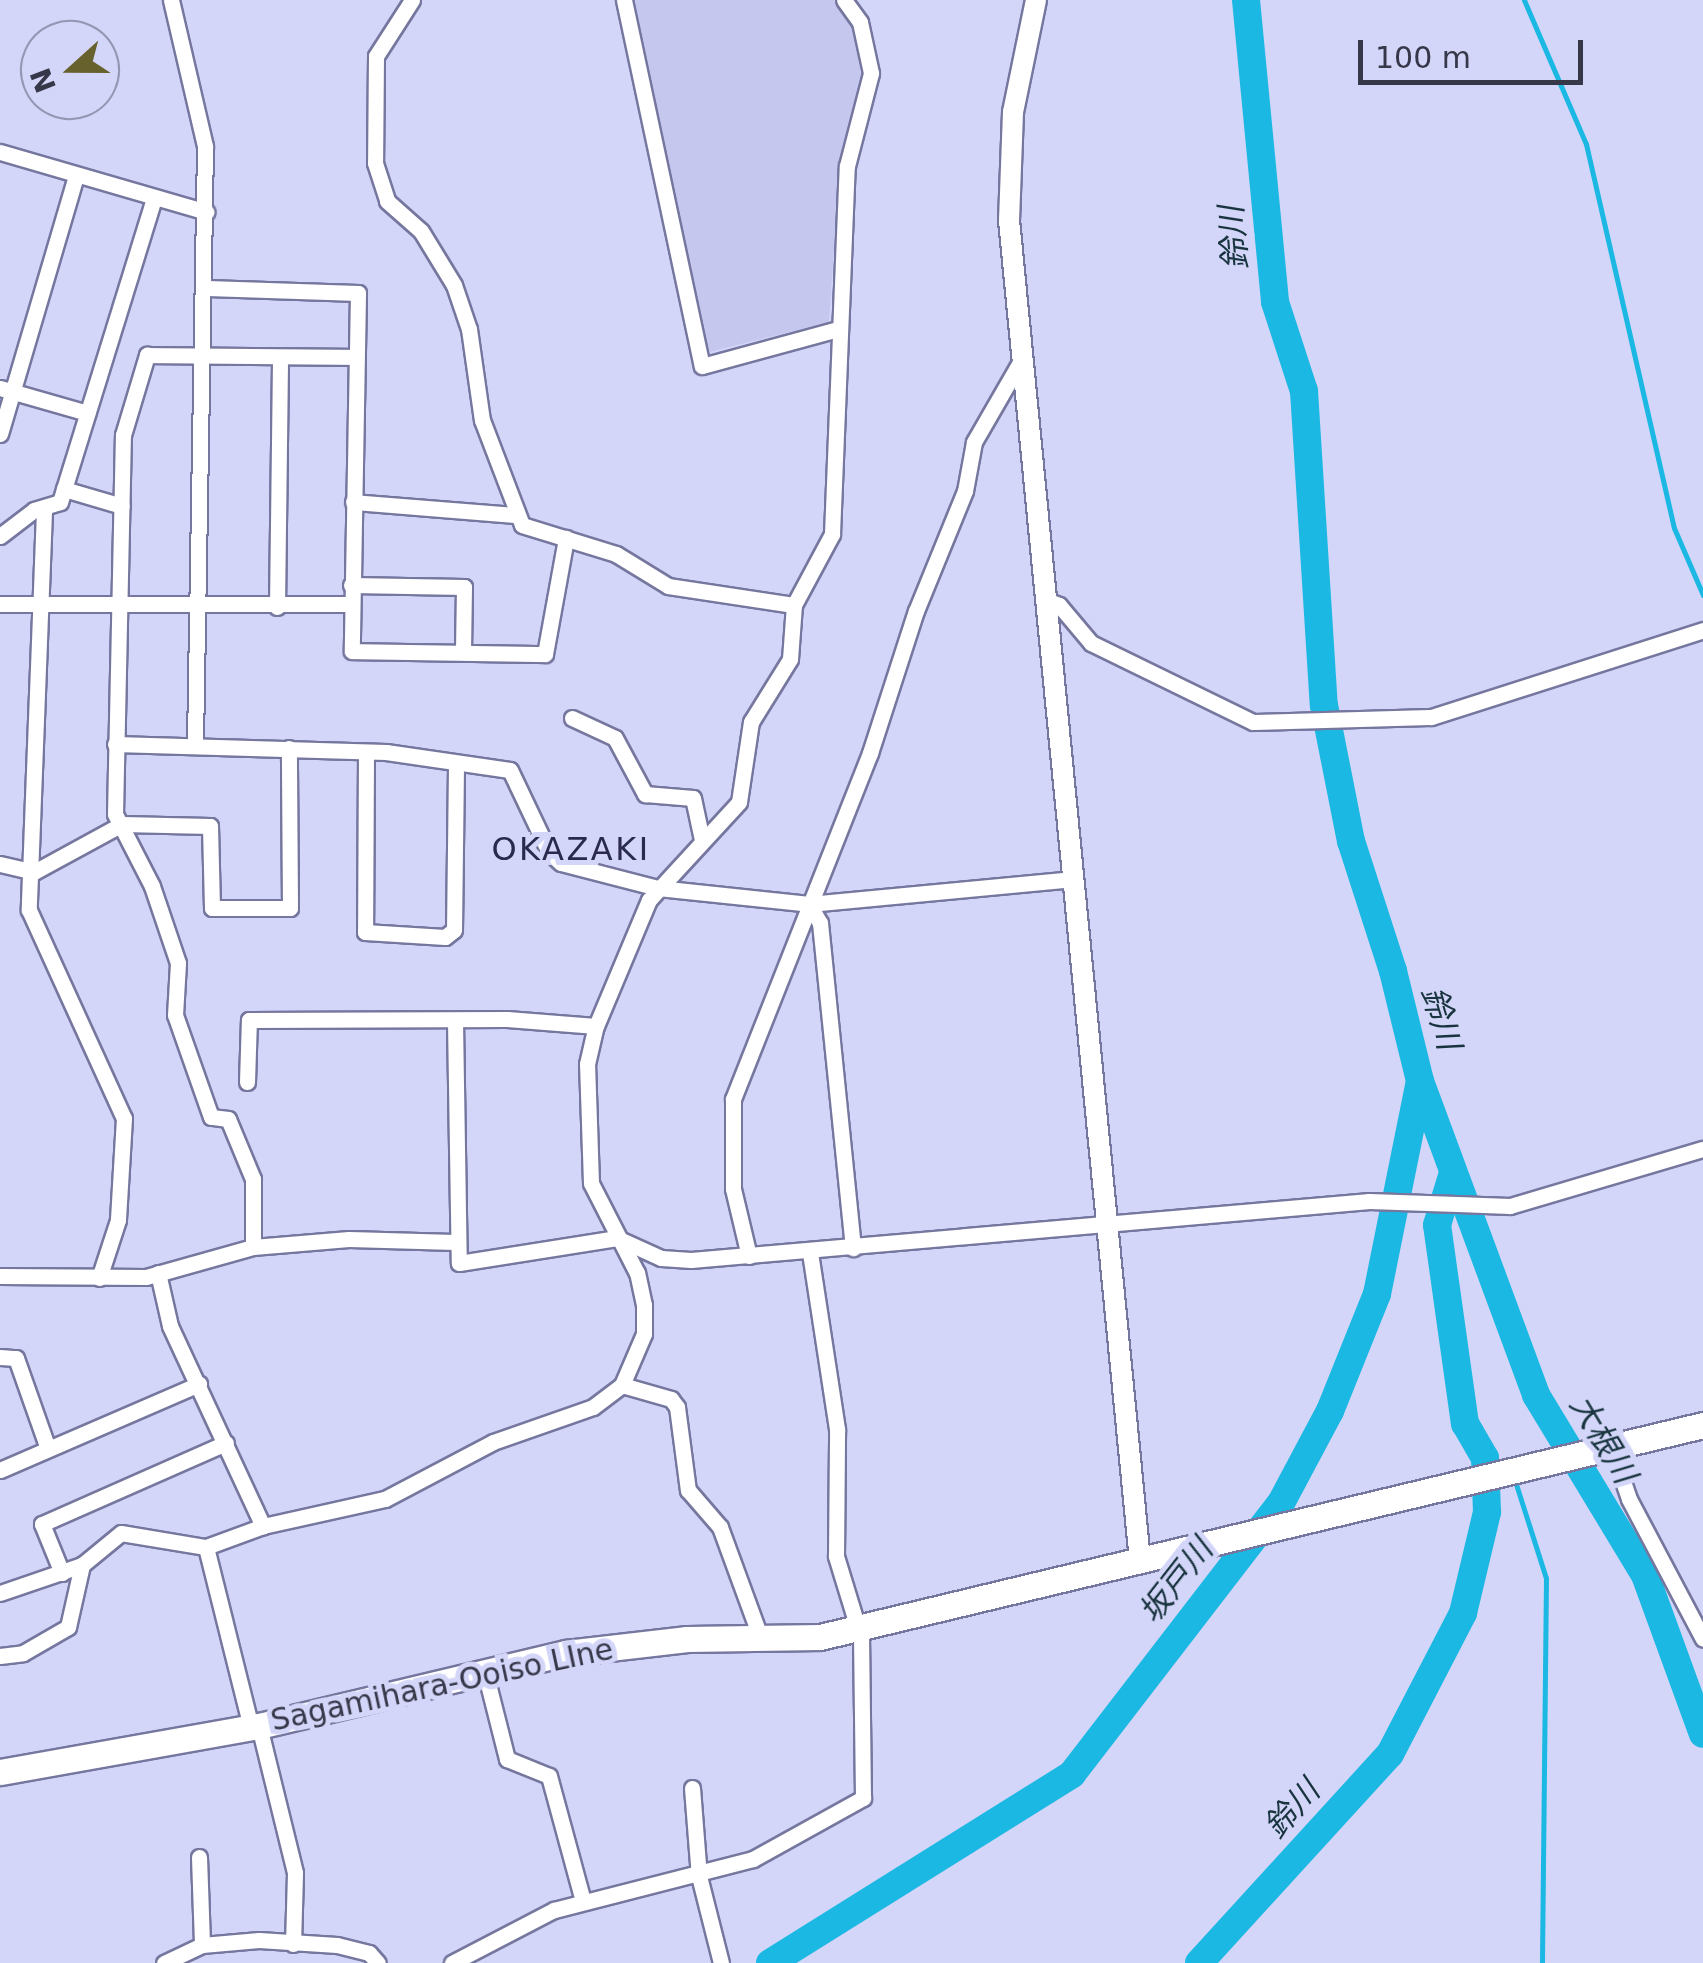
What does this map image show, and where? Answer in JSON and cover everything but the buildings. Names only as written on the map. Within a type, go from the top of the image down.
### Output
[{"type":"main road","name":"Sagamihara-Ooiso LIne","points":[[0,1772],[255,1727],[485,1672],[629,1644],[761,1639],[855,1630],[1703,1425]]},
{"type":"street","points":[[171,0],[198,96],[206,212],[195,745]]},
{"type":"street","points":[[412,0],[376,56],[375,162],[387,201],[421,231],[454,285],[469,329],[482,420],[516,514],[530,530],[616,554],[668,586],[794,604]]},
{"type":"street","points":[[624,0],[702,366],[838,329]]},
{"type":"street","points":[[0,1593],[82,1565],[121,1533],[206,1547],[262,1526],[386,1499],[493,1442],[593,1407],[622,1386],[644,1334],[644,1305],[637,1273],[591,1183],[585,1146],[596,1026],[658,888],[739,802],[751,722],[790,659],[794,604],[832,534],[847,166],[871,74],[864,33],[844,0]]},
{"type":"street","points":[[1036,0],[1008,165],[1022,360],[1140,1561]]},
{"type":"street","points":[[0,152],[206,212]]},
{"type":"street","points":[[0,434],[7,390],[76,176]]},
{"type":"street","points":[[0,536],[34,510],[44,511],[60,502],[154,198]]},
{"type":"street","points":[[207,288],[358,293],[352,651],[545,654],[566,538]]},
{"type":"street","points":[[253,1247],[253,1180],[228,1120],[211,1117],[175,1014],[178,963],[115,814],[123,435],[147,355],[356,357]]},
{"type":"street","points":[[278,607],[280,358]]},
{"type":"street","points":[[749,1256],[731,1175],[733,1099],[965,492],[974,442],[1022,360]]},
{"type":"street","points":[[7,390],[87,413]]},
{"type":"street","points":[[64,488],[122,506]]},
{"type":"street","points":[[354,502],[516,514]]},
{"type":"street","points":[[44,511],[34,872],[29,910],[124,1118],[118,1220],[99,1278]]},
{"type":"street","points":[[352,585],[464,587],[463,652]]},
{"type":"street","points":[[1046,600],[1059,605],[1091,643],[1224,712],[1253,722],[1431,717],[1703,630]]},
{"type":"street","points":[[0,604],[278,607],[351,604]]},
{"type":"street","points":[[572,718],[615,738],[644,794],[694,798],[702,840]]},
{"type":"street","points":[[115,744],[289,748],[510,770],[549,852],[561,863],[658,888],[809,904],[1074,879]]},
{"type":"street","points":[[0,864],[34,872],[122,824],[210,826],[212,908],[290,908],[289,748]]},
{"type":"street","points":[[366,755],[365,932],[445,937],[454,930],[456,764]]},
{"type":"street","points":[[809,904],[820,923],[853,1248]]},
{"type":"street","points":[[247,1082],[249,1020],[596,1026]]},
{"type":"street","points":[[455,1021],[460,1156],[455,1242],[459,1263],[617,1238],[660,1258],[749,1256],[1364,1202],[1510,1206],[1703,1150]]},
{"type":"street","points":[[0,1276],[99,1278],[158,1273],[253,1247],[348,1239],[455,1242]]},
{"type":"street","points":[[452,1963],[583,1901],[699,1876],[753,1859],[864,1798],[861,1638],[855,1630],[836,1556],[837,1429],[810,1252]]},
{"type":"street","points":[[158,1273],[170,1326],[262,1526]]},
{"type":"street","points":[[0,1357],[16,1358],[48,1448]]},
{"type":"street","points":[[0,1470],[199,1384]]},
{"type":"street","points":[[622,1386],[672,1399],[677,1407],[688,1490],[720,1526],[761,1639]]},
{"type":"street","points":[[62,1573],[42,1524],[226,1443]]},
{"type":"street","points":[[1609,1450],[1629,1499],[1703,1639]]},
{"type":"street","points":[[206,1547],[294,1873],[294,1944]]},
{"type":"street","points":[[0,1656],[23,1653],[68,1627],[82,1565]]},
{"type":"street","points":[[485,1672],[506,1759],[549,1776],[583,1901]]},
{"type":"street","points":[[692,1788],[699,1876],[721,1963]]},
{"type":"street","points":[[199,1856],[202,1945]]},
{"type":"street","points":[[164,1963],[202,1945],[258,1940],[337,1945],[378,1963]]},
{"type":"shaded area","points":[[627,0],[836,0],[855,25],[861,76],[840,160],[829,322],[709,352]]},
{"type":"waterway","name":"鈴川","points":[[1246,0],[1275,302],[1304,391],[1324,705],[1351,841],[1393,971],[1420,1081],[1536,1395],[1645,1575],[1703,1734]]},
{"type":"waterway","points":[[1524,0],[1586,144],[1674,528],[1703,595]]},
{"type":"waterway","name":"坂戸川","points":[[770,1963],[1072,1774],[1281,1503],[1330,1411],[1377,1294],[1420,1081]]},
{"type":"waterway","name":"鈴川","points":[[1199,1963],[1390,1754],[1463,1613],[1487,1512],[1485,1458],[1465,1424],[1437,1225],[1452,1176]]},
{"type":"waterway","points":[[1485,1458],[1505,1463]]},
{"type":"waterway","points":[[1515,1481],[1546,1578],[1542,1963]]},
{"type":"district","name":"OKAZAKI","points":[[571,849]]},
{"type":"water label","name":"大根川","points":[[1603,1439]]}]
